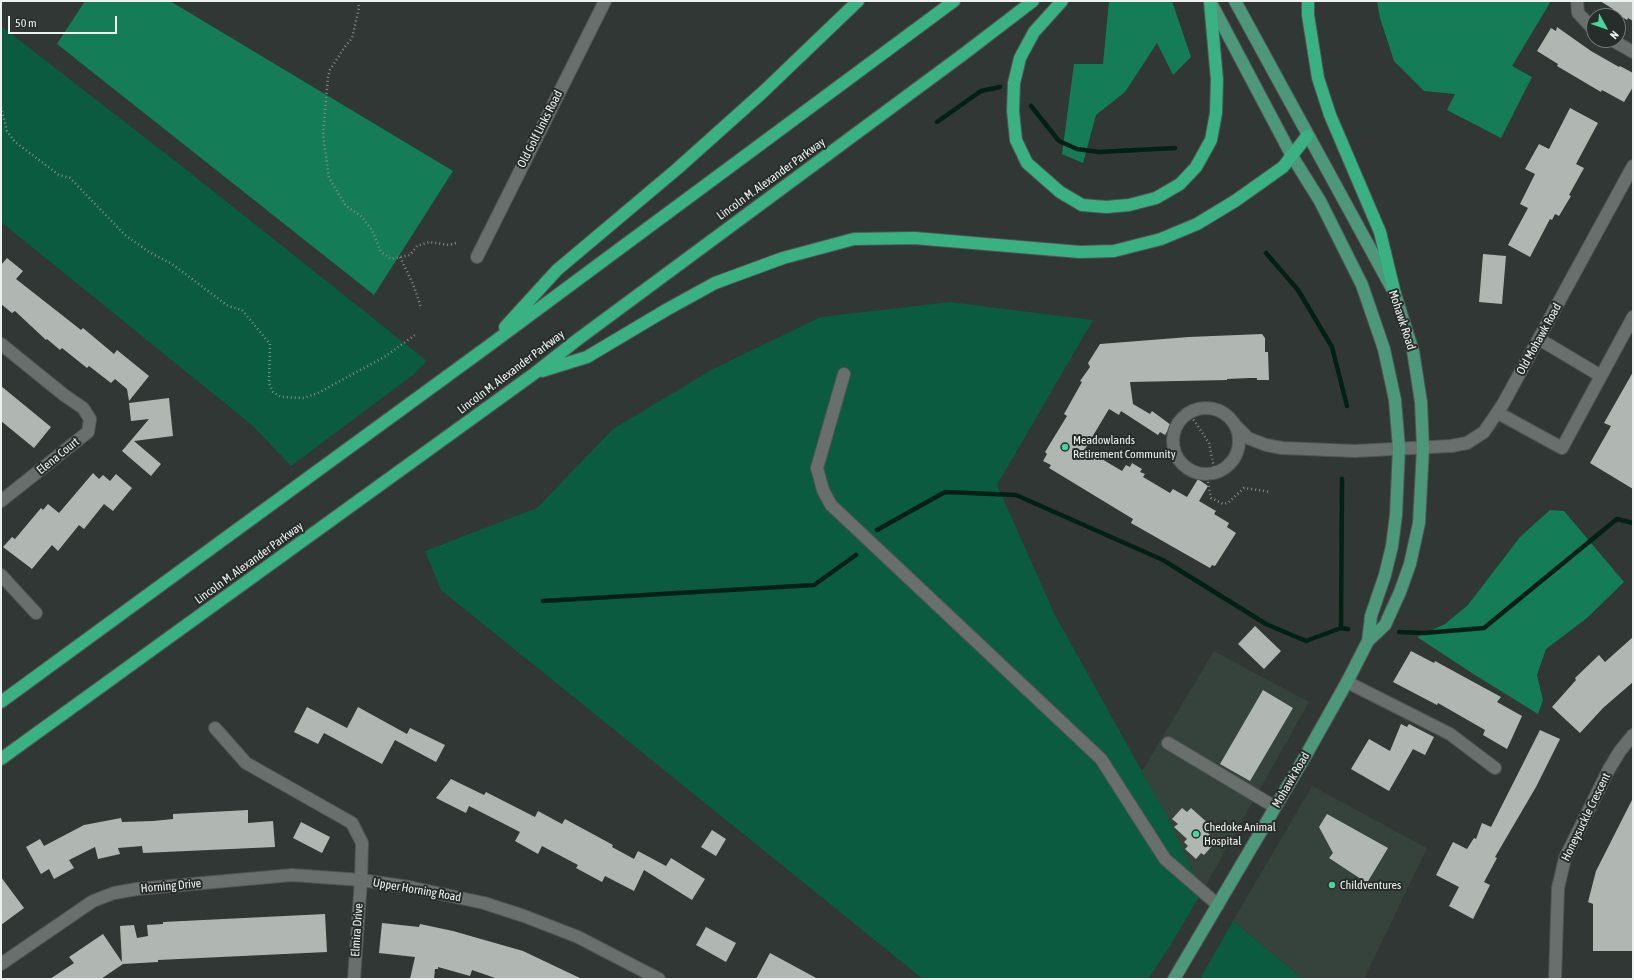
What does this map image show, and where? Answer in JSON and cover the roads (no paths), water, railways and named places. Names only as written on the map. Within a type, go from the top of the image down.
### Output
[{"type":"highway","points":[[488,347],[557,270],[689,159],[763,92],[858,1]]},
{"type":"highway","points":[[1,702],[488,347],[954,1]]},
{"type":"highway","name":"Lincoln M. Alexander Parkway","points":[[1,759],[535,373],[577,340],[1033,1]]},
{"type":"highway","points":[[1062,1],[1034,32],[1020,58],[1014,83],[1013,111],[1016,140],[1027,163],[1060,192],[1082,206],[1106,207],[1129,205],[1156,198],[1180,184],[1196,167],[1211,140],[1216,112],[1217,80],[1210,1]]},
{"type":"highway","points":[[1308,1],[1308,15],[1318,78],[1330,115],[1380,232],[1395,294]]},
{"type":"highway","points":[[535,373],[587,357],[715,283],[783,258],[854,239],[914,238],[1080,252],[1114,251],[1161,239],[1197,224],[1235,201],[1282,168],[1307,136]]},
{"type":"main road","name":"Mohawk Road","points":[[1210,1],[1292,156],[1320,201],[1362,285],[1384,350],[1394,400],[1399,448],[1396,515],[1392,546],[1385,575],[1371,616],[1368,641]]},
{"type":"main road","name":"Mohawk Road","points":[[1174,979],[1347,682],[1368,641],[1385,625],[1410,564],[1419,523],[1423,448],[1421,402],[1413,351],[1395,294],[1356,219],[1307,136],[1235,1]]},
{"type":"street","name":"Old Golf Links Road","points":[[477,257],[605,1]]},
{"type":"street","points":[[1577,1],[1578,13],[1586,22]]},
{"type":"street","name":"Old Mohawk Road","points":[[1266,445],[1282,448],[1355,451],[1423,448],[1467,443],[1484,432],[1498,413],[1633,166]]},
{"type":"street","points":[[1498,413],[1562,448],[1633,317]]},
{"type":"street","points":[[1539,339],[1601,376]]},
{"type":"street","name":"Elena Court","points":[[1,344],[64,395],[83,408],[90,419],[88,432],[1,501]]},
{"type":"street","points":[[844,374],[817,468],[822,490],[831,505],[1101,759],[1165,859],[1218,905]]},
{"type":"street","points":[[1206,408],[1219,410],[1229,416],[1236,426],[1248,438],[1266,445],[1247,450],[1223,471],[1212,478],[1189,471],[1180,463],[1174,453],[1172,441],[1176,425],[1188,413],[1206,408]]},
{"type":"street","points":[[1234,460],[1239,443],[1236,426]]},
{"type":"street","points":[[1,575],[36,613]]},
{"type":"street","points":[[1347,682],[1450,734],[1495,768]]},
{"type":"street","name":"Upper Horning Road","points":[[216,728],[246,764],[352,823],[362,843],[361,880],[439,892],[510,911],[578,937],[659,979]]},
{"type":"street","name":"Honeysuckle Crescent","points":[[1555,979],[1558,888],[1565,858],[1609,769],[1620,751],[1633,735]]},
{"type":"street","points":[[1168,743],[1275,807]]},
{"type":"street","name":"Horning Drive","points":[[1,964],[93,901],[114,893],[137,889],[292,875],[361,880]]},
{"type":"street","name":"Elmira Drive","points":[[354,979],[361,880]]},
{"type":"waterway","points":[[937,122],[981,91],[1000,87]]},
{"type":"waterway","points":[[1031,106],[1059,141],[1077,149],[1099,152],[1175,148]]},
{"type":"waterway","points":[[1266,253],[1298,290],[1332,347],[1347,406]]},
{"type":"waterway","points":[[1341,628],[1342,479]]},
{"type":"waterway","points":[[877,530],[945,492],[1016,495],[1163,560],[1266,624],[1306,641],[1341,628],[1348,629]]},
{"type":"waterway","points":[[1399,632],[1424,633],[1484,628],[1617,519],[1633,523]]},
{"type":"waterway","points":[[543,601],[814,585],[856,555]]},
{"type":"place","name":"Meadowlands Retirement Community","points":[[1065,447]]},
{"type":"place","name":"Chedoke Animal Hospital","points":[[1196,834]]},
{"type":"place","name":"Childventures","points":[[1332,885]]}]
